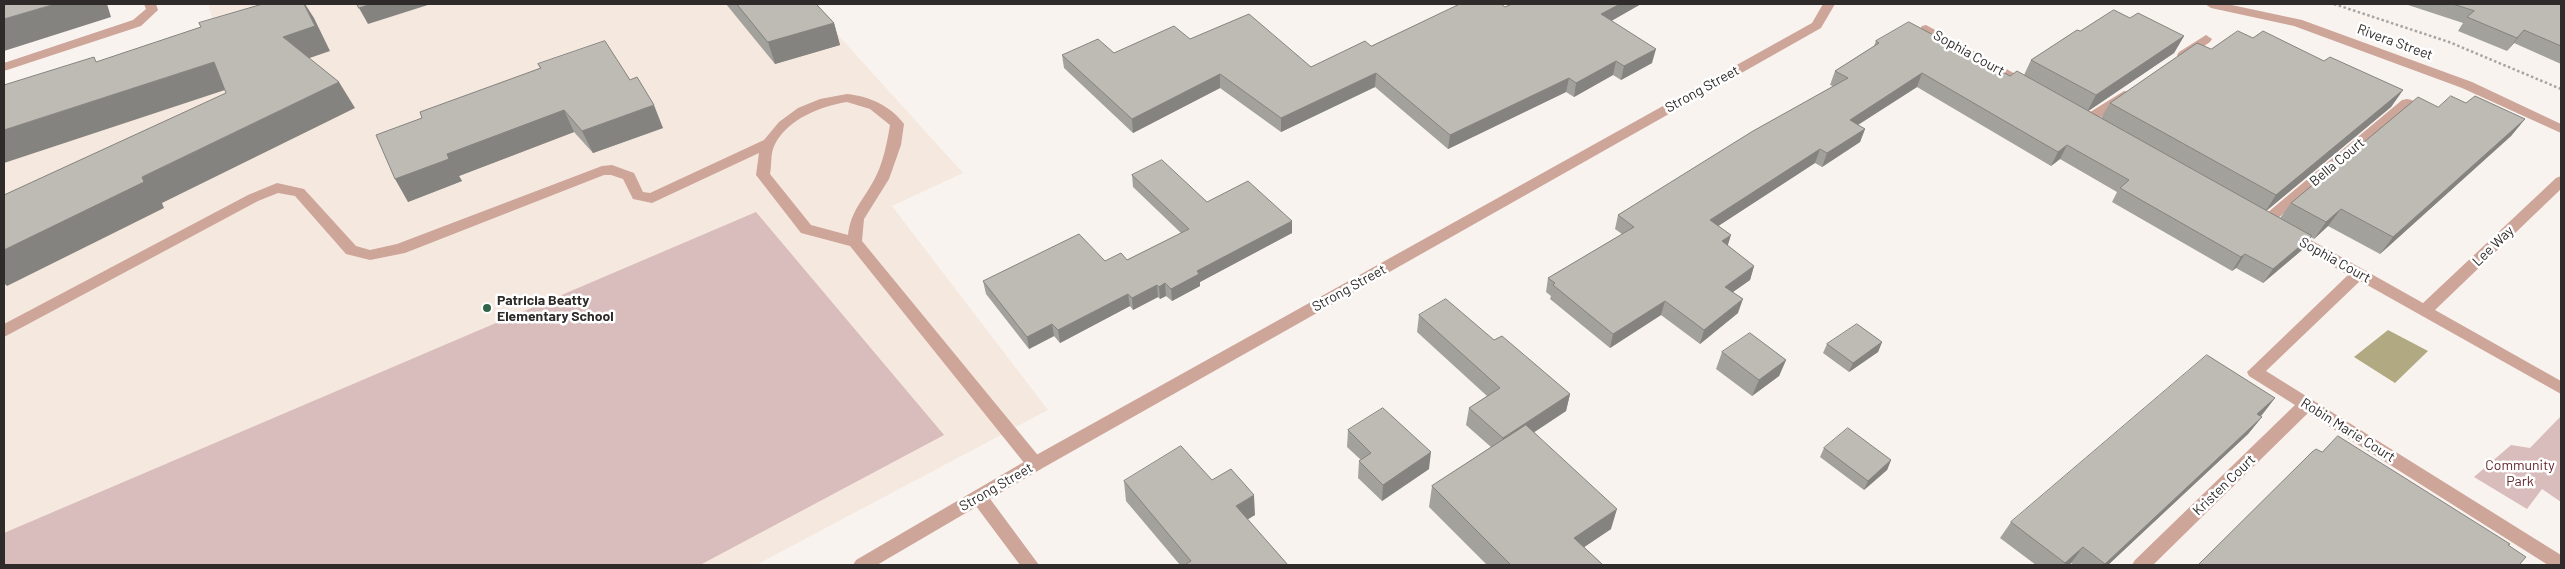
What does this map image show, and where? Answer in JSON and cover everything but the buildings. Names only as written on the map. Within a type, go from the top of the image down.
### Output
[{"type":"street","points":[[4,67],[137,23],[152,10],[150,4]]},
{"type":"street","name":"Strong Street","points":[[862,565],[1035,464],[1817,24],[1829,4]]},
{"type":"street","name":"Rivera Street","points":[[2211,4],[2298,22],[2467,85],[2561,129]]},
{"type":"street","name":"Sophia Court","points":[[1926,29],[2036,91]]},
{"type":"street","points":[[2174,61],[2206,39]]},
{"type":"street","points":[[2104,130],[2083,118],[2135,88]]},
{"type":"street","points":[[4,331],[253,198],[277,188],[298,192],[351,250],[370,255],[400,249],[602,171],[612,170],[629,176],[638,196],[652,198],[768,143],[784,123],[814,106],[848,98],[873,105],[889,115],[897,124],[894,145],[882,179],[857,219],[855,242]]},
{"type":"street","name":"Bella Court","points":[[2262,219],[2407,103]]},
{"type":"street","points":[[768,143],[763,175],[806,229],[855,242],[1035,464]]},
{"type":"street","name":"Lee Way","points":[[2425,311],[2561,181]]},
{"type":"street","name":"Sophia Court","points":[[2262,219],[2561,388]]},
{"type":"street","name":"Robin Marie Court","points":[[2359,273],[2255,372],[2557,563]]},
{"type":"street","name":"Kristen Court","points":[[2141,565],[2307,404]]},
{"type":"street","points":[[979,497],[1030,565]]},
{"type":"path","points":[[2334,4],[2379,16],[2517,69],[2561,89]]},
{"type":"shaded area","name":"Patricia Beatty Elementary School","points":[[208,4],[810,4],[963,173],[892,206],[1048,410],[756,565],[4,565],[4,98],[216,31]]},
{"type":"shaded area","points":[[2388,330],[2428,351],[2395,383],[2354,357]]},
{"type":"green space","points":[[756,212],[944,435],[700,565],[4,565],[4,533]]},
{"type":"green space","name":"Community Park","points":[[2561,416],[2561,502],[2542,489],[2527,509],[2474,477],[2511,445],[2530,448]]},
{"type":"place","name":"Patricia Beatty Elementary School","points":[[487,308]]}]
